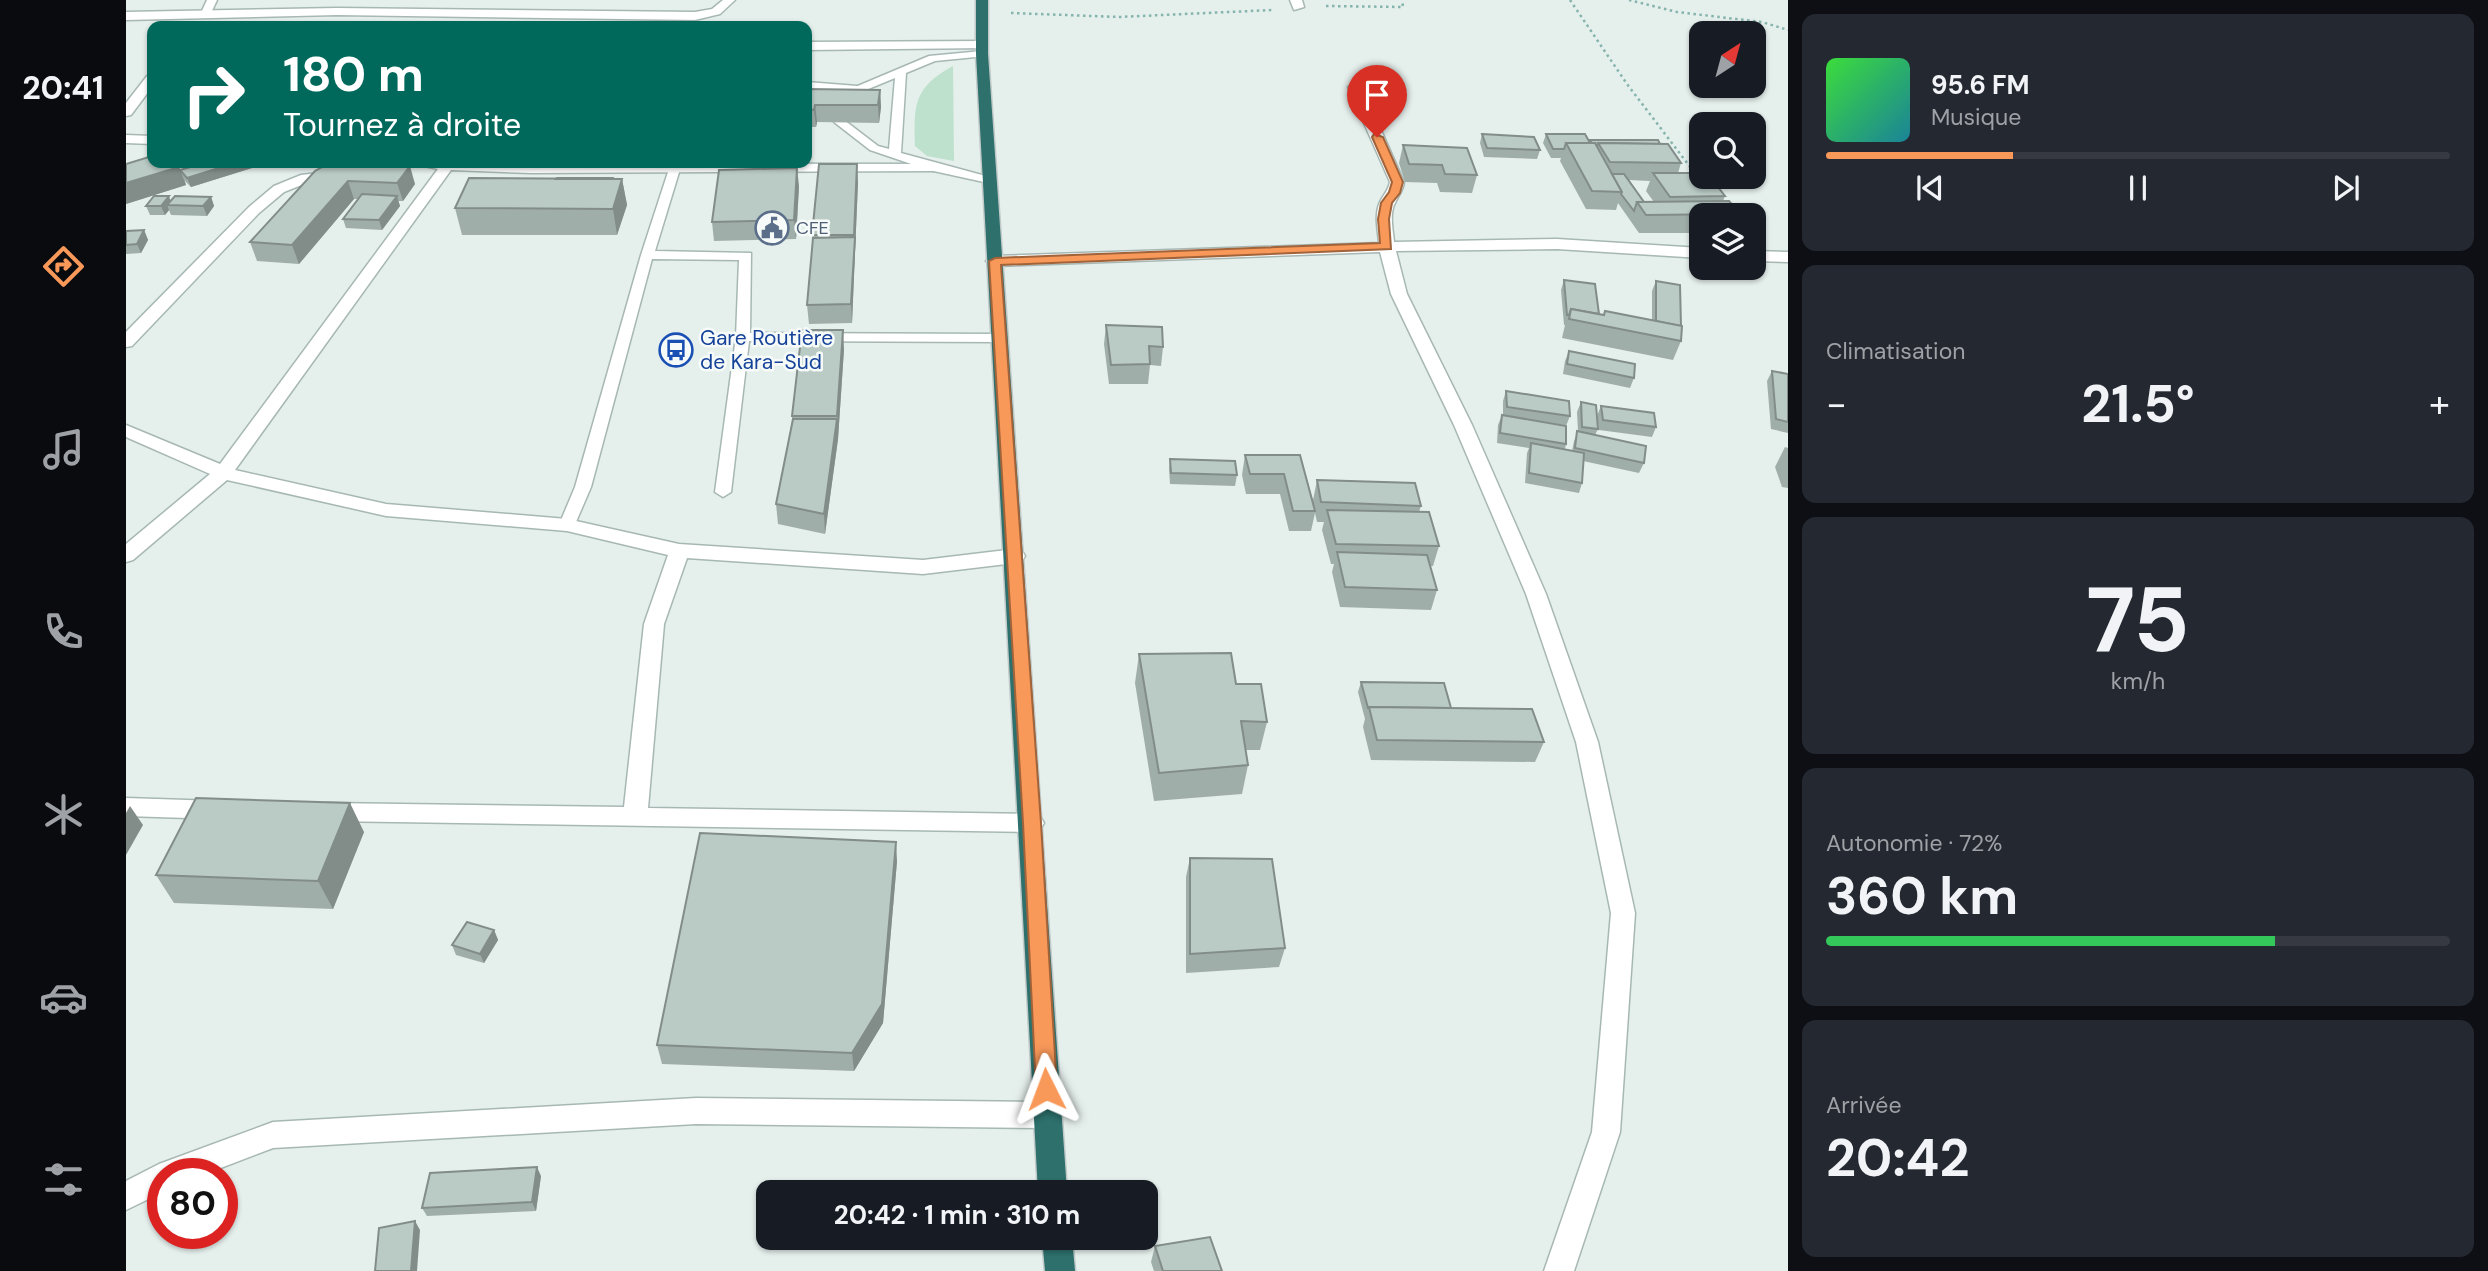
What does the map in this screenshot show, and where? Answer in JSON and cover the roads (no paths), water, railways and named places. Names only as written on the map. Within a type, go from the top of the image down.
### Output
[{"type":"highway","points":[[982,6],[989,181],[1053,1180]]},
{"type":"highway","points":[[1058,1250],[1060,1271]]},
{"type":"street","points":[[126,16],[205,13],[499,12],[709,21],[729,0]]},
{"type":"street","points":[[199,21],[205,13]]},
{"type":"street","points":[[812,46],[982,50]]},
{"type":"street","points":[[126,112],[147,85]]},
{"type":"street","points":[[812,86],[857,90]]},
{"type":"street","points":[[1355,87],[1397,182],[1395,193],[1387,203],[1384,219],[1387,247],[1399,294],[1463,425],[1536,594],[1587,741],[1623,913],[1606,1132],[1559,1271]]},
{"type":"street","points":[[126,139],[147,139]]},
{"type":"street","points":[[812,168],[933,167]]},
{"type":"street","points":[[413,177],[438,169],[470,168]]},
{"type":"street","points":[[627,168],[804,168]]},
{"type":"street","points":[[126,555],[223,473],[438,169]]},
{"type":"street","points":[[126,342],[254,210],[279,189],[306,178],[350,175]]},
{"type":"street","points":[[995,261],[1387,247],[1557,244],[1689,252]]},
{"type":"street","points":[[1766,256],[1788,257]]},
{"type":"street","points":[[126,430],[223,473],[386,510],[567,525],[679,551],[923,567],[1015,556]]},
{"type":"street","points":[[635,817],[654,624],[679,551]]},
{"type":"street","points":[[126,807],[236,810]]},
{"type":"street","points":[[305,811],[1032,823]]},
{"type":"street","points":[[212,1158],[274,1135],[696,1111],[1048,1115]]},
{"type":"street","points":[[126,1196],[147,1185]]},
{"type":"lane","points":[[205,13],[212,0]]},
{"type":"lane","points":[[837,107],[857,90],[940,55],[982,50]]},
{"type":"lane","points":[[895,153],[901,71]]},
{"type":"lane","points":[[840,122],[874,148],[989,181]]},
{"type":"lane","points":[[567,525],[583,487],[647,254],[674,169]]},
{"type":"lane","points":[[647,254],[746,256],[743,337],[723,492]]},
{"type":"lane","points":[[743,337],[1000,338]]},
{"type":"place","name":"CFE","points":[[772,228]]},
{"type":"place","name":"Gare Routière de Kara-Sud","points":[[676,350]]}]
